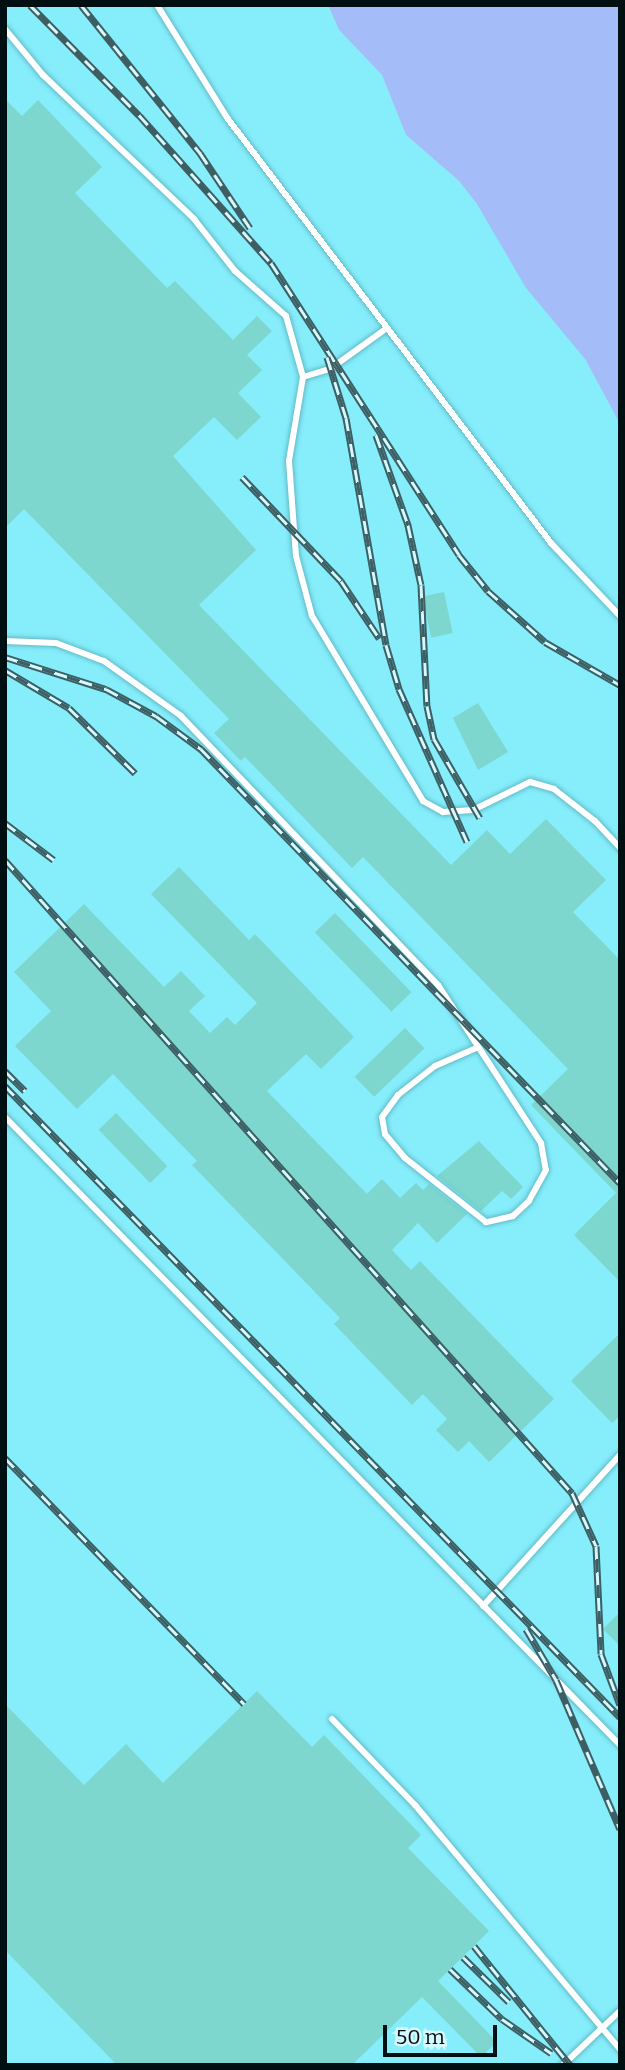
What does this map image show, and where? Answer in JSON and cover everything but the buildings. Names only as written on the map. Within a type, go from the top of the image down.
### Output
[{"type":"lane","points":[[158,5],[228,119],[551,543],[620,617]]},
{"type":"lane","points":[[5,29],[43,75],[194,219],[235,271],[286,316],[303,377],[289,461],[296,556],[312,616],[423,801],[443,812],[473,810],[530,782],[554,789],[595,821],[620,848]]},
{"type":"lane","points":[[303,377],[330,369],[387,328]]},
{"type":"lane","points":[[5,641],[56,643],[104,662],[181,716],[438,985],[462,1016],[476,1048],[541,1143],[546,1170],[529,1201],[513,1216],[486,1222],[405,1158],[385,1134],[382,1117],[398,1095],[435,1066],[476,1048]]},
{"type":"lane","points":[[5,1117],[620,1745]]},
{"type":"lane","points":[[483,1606],[620,1455]]},
{"type":"lane","points":[[332,1719],[415,1805],[620,2049]]},
{"type":"lane","points":[[563,2065],[620,2011]]},
{"type":"shaded area","points":[[5,5],[328,5],[339,30],[382,75],[406,135],[459,181],[477,204],[585,359],[620,424],[620,2065],[5,2065]]},
{"type":"shaded area","points":[[328,5],[620,5],[620,424],[585,359],[526,288],[477,204],[459,181],[406,135],[382,75],[339,30]]},
{"type":"railway","points":[[30,5],[139,115],[271,263],[459,555],[488,591],[545,642],[620,685]]},
{"type":"railway","points":[[81,5],[200,153],[250,228]]},
{"type":"railway","points":[[327,357],[346,418],[386,645],[399,689],[467,842]]},
{"type":"railway","points":[[376,435],[408,525],[421,585],[427,706],[434,739],[480,818]]},
{"type":"railway","points":[[242,477],[341,581],[379,638]]},
{"type":"railway","points":[[5,657],[106,689],[156,716],[201,749],[620,1183]]},
{"type":"railway","points":[[5,670],[69,708],[135,773]]},
{"type":"railway","points":[[5,823],[54,860]]},
{"type":"railway","points":[[5,860],[572,1493],[596,1546],[601,1654],[620,1705]]},
{"type":"railway","points":[[5,1071],[25,1091]]},
{"type":"railway","points":[[5,1086],[620,1717]]},
{"type":"railway","points":[[5,1458],[244,1704]]},
{"type":"railway","points":[[526,1629],[556,1680],[620,1829]]},
{"type":"railway","points":[[474,1946],[570,2065]]},
{"type":"railway","points":[[463,1957],[509,2002]]},
{"type":"railway","points":[[450,1969],[502,2019],[551,2053]]}]
